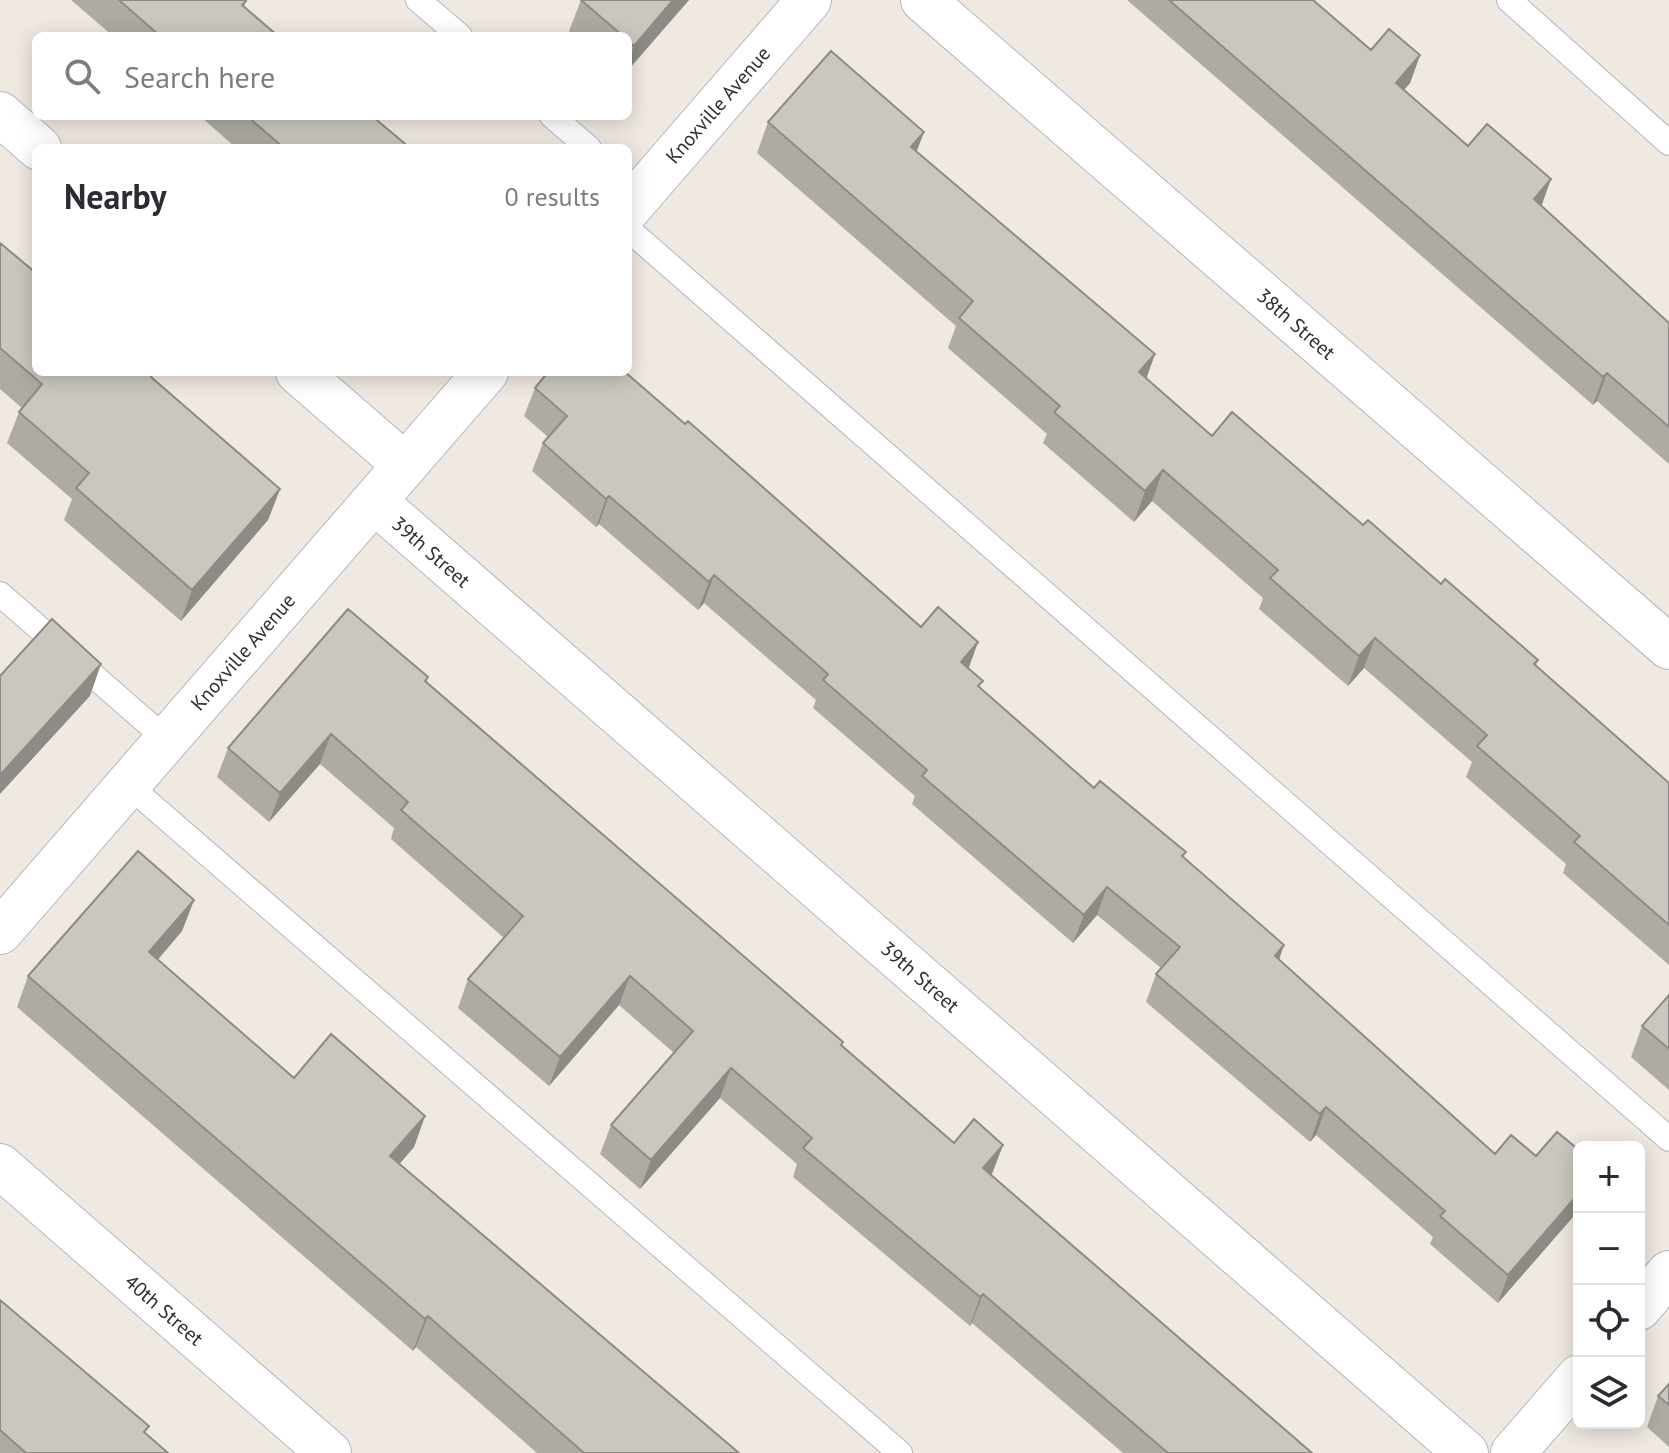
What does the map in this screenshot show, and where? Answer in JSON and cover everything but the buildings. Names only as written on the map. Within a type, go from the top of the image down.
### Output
[{"type":"street","name":"Knoxville Avenue","points":[[632,202],[809,0]]},
{"type":"street","name":"38th Street","points":[[923,0],[1669,647]]},
{"type":"street","points":[[0,114],[34,144]]},
{"type":"street","points":[[303,376],[405,465]]},
{"type":"street","name":"Knoxville Avenue","points":[[0,932],[483,376]]},
{"type":"street","name":"39th Street","points":[[374,501],[1466,1453]]},
{"type":"street","name":"40th Street","points":[[0,1166],[329,1453]]},
{"type":"street","points":[[1645,1301],[1669,1273]]},
{"type":"street","points":[[1513,1453],[1573,1384]]},
{"type":"lane","points":[[418,0],[455,32]]},
{"type":"lane","points":[[1509,0],[1669,143]]},
{"type":"lane","points":[[557,120],[584,144]]},
{"type":"lane","points":[[632,204],[1669,1139]]},
{"type":"lane","points":[[0,594],[167,740]]},
{"type":"lane","points":[[128,785],[900,1453]]}]
